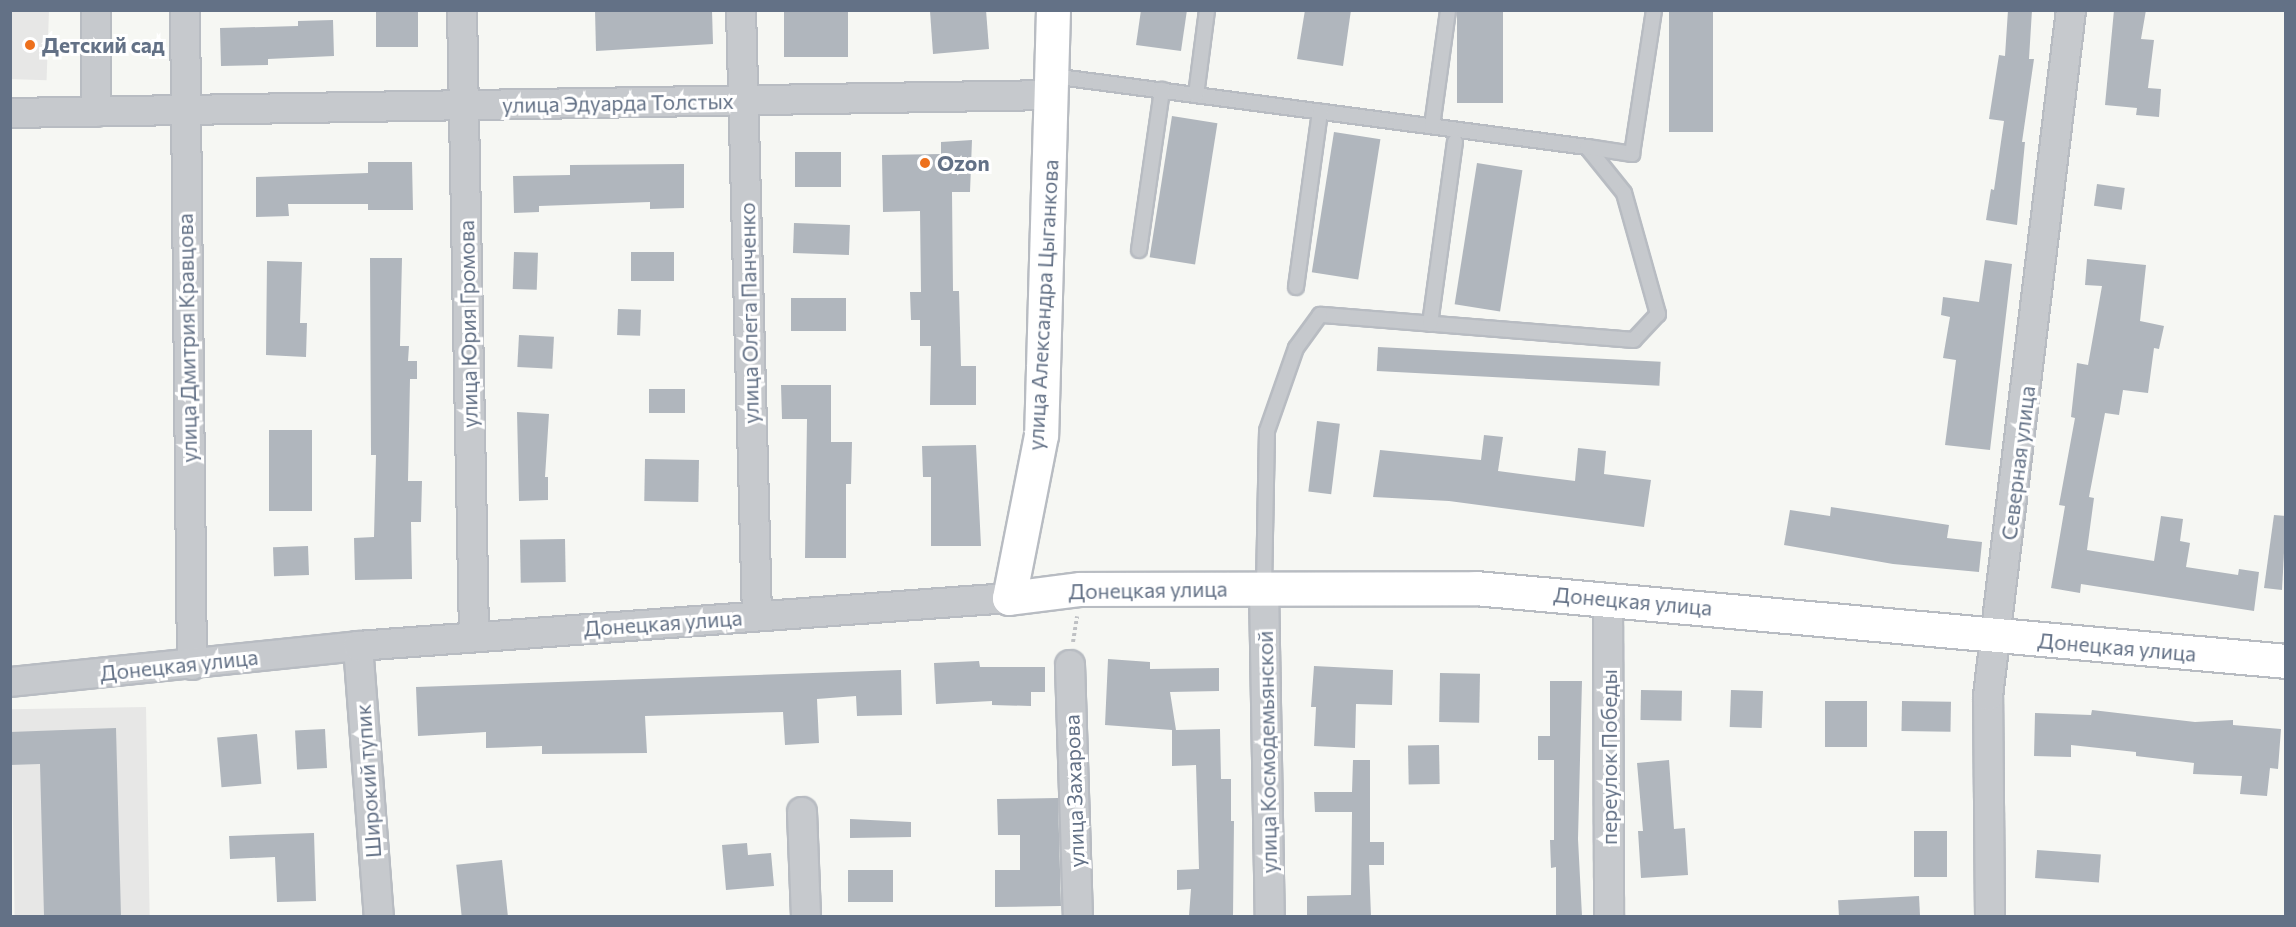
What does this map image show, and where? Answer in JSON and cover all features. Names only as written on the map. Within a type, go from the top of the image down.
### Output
[{"type":"street","points":[[96,10],[96,111]]},
{"type":"street","name":"улица Дмитрия Кравцова","points":[[185,10],[184,110],[192,665]]},
{"type":"street","name":"улица Юрия Громова","points":[[462,10],[474,637]]},
{"type":"street","name":"улица Олега Панченко","points":[[741,10],[757,615]]},
{"type":"street","name":"улица Александра Цыганкова","points":[[1009,598],[1041,435],[1053,10]]},
{"type":"street","name":"Северная улица","points":[[1990,916],[1988,696],[1998,638],[2071,10]]},
{"type":"street","name":"улица Эдуарда Толстых","points":[[10,113],[744,100],[1052,85]]},
{"type":"street","name":"улица Космодемьянской","points":[[1264,588],[1270,916]]},
{"type":"street","name":"Донецкая улица","points":[[10,682],[192,665],[358,646],[1009,598],[1080,589],[1475,588],[1608,598],[1998,638],[2286,661]]},
{"type":"street","name":"переулок Победы","points":[[1608,598],[1609,916]]},
{"type":"street","name":"Широкий тупик","points":[[358,646],[379,916]]},
{"type":"street","name":"улица Захарова","points":[[1070,665],[1078,916]]},
{"type":"street","points":[[802,812],[806,916]]},
{"type":"lane","points":[[1196,95],[1207,10]]},
{"type":"lane","points":[[1432,126],[1448,10]]},
{"type":"lane","points":[[1052,85],[1162,90],[1632,154],[1654,10]]},
{"type":"lane","points":[[1139,250],[1162,90]]},
{"type":"lane","points":[[1296,287],[1320,112]]},
{"type":"lane","points":[[1430,324],[1455,142]]},
{"type":"lane","points":[[1264,588],[1267,430],[1296,348],[1320,315],[1634,340],[1658,314],[1624,193],[1587,147]]},
{"type":"path","points":[[1070,665],[1080,589]]},
{"type":"shaded area","name":"Детский сад","points":[[11,10],[49,11],[47,80],[10,79]]},
{"type":"shaded area","points":[[146,707],[150,916],[15,916],[11,709]]},
{"type":"building","points":[[376,10],[418,10],[418,47],[376,47]]},
{"type":"building","points":[[595,10],[712,10],[713,44],[596,51]]},
{"type":"building","points":[[784,10],[848,10],[848,57],[784,57]]},
{"type":"building","points":[[986,10],[989,49],[933,54],[930,11]]},
{"type":"building","points":[[1141,10],[1187,10],[1181,51],[1136,45]]},
{"type":"building","points":[[1305,10],[1351,10],[1343,66],[1297,59]]},
{"type":"building","points":[[1457,10],[1503,10],[1503,103],[1457,103]]},
{"type":"building","points":[[1669,10],[1713,10],[1713,132],[1669,132]]},
{"type":"building","points":[[2008,10],[2032,10],[2029,59],[2034,59],[2022,142],[2025,142],[2017,225],[1986,220],[1991,189],[1994,190],[2004,121],[1989,119],[1999,55],[2005,56]]},
{"type":"building","points":[[2114,10],[2146,10],[2141,39],[2154,40],[2148,88],[2161,89],[2159,117],[2136,115],[2137,108],[2105,105]]},
{"type":"building","points":[[333,20],[334,56],[268,59],[268,65],[221,66],[220,28],[298,26],[298,21]]},
{"type":"building","points":[[1172,116],[1217,123],[1195,264],[1150,257]]},
{"type":"building","points":[[1334,132],[1380,139],[1358,280],[1312,272]]},
{"type":"building","points":[[972,140],[970,192],[952,192],[953,291],[959,291],[961,366],[976,366],[976,405],[930,405],[931,346],[920,346],[920,320],[911,320],[910,292],[921,292],[920,211],[883,212],[882,155],[941,154],[941,142]]},
{"type":"building","points":[[795,152],[841,152],[841,187],[795,187]]},
{"type":"building","points":[[368,162],[412,162],[413,210],[368,210],[368,204],[288,204],[289,216],[256,217],[256,177],[368,173]]},
{"type":"building","points":[[1477,163],[1522,170],[1500,311],[1455,304]]},
{"type":"building","points":[[684,164],[684,208],[650,209],[650,202],[539,206],[539,212],[514,213],[513,176],[570,175],[570,165]]},
{"type":"building","points":[[2097,184],[2125,188],[2122,210],[2094,206]]},
{"type":"building","points":[[794,223],[850,225],[849,255],[793,253]]},
{"type":"building","points":[[514,252],[538,253],[537,290],[513,289]]},
{"type":"building","points":[[631,252],[674,252],[674,281],[631,281]]},
{"type":"building","points":[[370,258],[402,258],[400,346],[409,346],[408,361],[417,361],[417,379],[410,379],[408,481],[422,481],[421,522],[411,522],[412,579],[355,580],[354,538],[374,537],[376,455],[371,455]]},
{"type":"building","points":[[2087,259],[2146,265],[2140,321],[2164,326],[2159,349],[2154,348],[2148,393],[2123,390],[2119,415],[2105,413],[2089,497],[2094,498],[2087,550],[2154,561],[2161,516],[2183,519],[2180,541],[2190,543],[2186,567],[2238,575],[2239,569],[2259,572],[2254,611],[2081,584],[2080,593],[2051,588],[2065,506],[2059,505],[2075,418],[2071,417],[2077,363],[2088,365],[2102,286],[2085,285]]},
{"type":"building","points":[[1985,260],[2012,264],[1990,450],[1945,445],[1956,360],[1943,358],[1950,317],[1941,315],[1943,297],[1979,302]]},
{"type":"building","points":[[267,261],[302,262],[300,323],[307,323],[306,357],[266,355]]},
{"type":"building","points":[[791,298],[846,298],[846,331],[791,331]]},
{"type":"building","points":[[618,309],[641,310],[640,336],[617,335]]},
{"type":"building","points":[[519,335],[554,337],[552,369],[517,367]]},
{"type":"building","points":[[1378,347],[1661,362],[1659,386],[1377,371]]},
{"type":"building","points":[[781,385],[831,385],[831,442],[852,442],[851,484],[846,484],[846,558],[805,558],[807,419],[782,419]]},
{"type":"building","points":[[649,389],[685,389],[685,413],[649,413]]},
{"type":"building","points":[[517,412],[549,414],[545,477],[548,477],[548,500],[519,501]]},
{"type":"building","points":[[1317,421],[1340,424],[1331,494],[1308,491]]},
{"type":"building","points":[[269,430],[312,430],[312,511],[269,511]]},
{"type":"building","points":[[1484,435],[1503,437],[1498,471],[1575,481],[1578,448],[1606,451],[1604,474],[1651,480],[1644,527],[1449,501],[1373,497],[1380,450],[1481,460]]},
{"type":"building","points":[[976,445],[981,546],[931,546],[931,477],[923,477],[922,446]]},
{"type":"building","points":[[645,459],[699,460],[698,502],[644,501]]},
{"type":"building","points":[[1831,507],[1949,525],[1947,538],[1982,542],[1979,572],[1893,564],[1784,545],[1790,510],[1830,516]]},
{"type":"building","points":[[2274,515],[2286,516],[2282,590],[2264,588]]},
{"type":"building","points":[[565,539],[566,582],[521,583],[520,540]]},
{"type":"building","points":[[308,546],[309,575],[274,576],[273,547]]},
{"type":"building","points":[[1108,659],[1150,662],[1150,669],[1219,668],[1219,691],[1170,692],[1176,730],[1220,729],[1221,779],[1231,779],[1231,821],[1234,821],[1233,916],[1189,916],[1191,889],[1177,890],[1177,870],[1199,869],[1196,765],[1172,766],[1172,730],[1105,725]]},
{"type":"building","points":[[979,661],[980,667],[1045,667],[1045,692],[1031,692],[1031,706],[992,705],[992,701],[936,704],[934,663]]},
{"type":"building","points":[[1314,666],[1393,670],[1392,705],[1356,704],[1355,748],[1314,746],[1316,707],[1311,707]]},
{"type":"building","points":[[901,670],[902,715],[857,716],[856,696],[817,699],[819,743],[785,745],[783,712],[645,716],[647,753],[542,754],[542,746],[486,748],[486,732],[418,736],[416,687]]},
{"type":"building","points":[[1440,673],[1480,674],[1479,723],[1439,722]]},
{"type":"building","points":[[1550,681],[1582,681],[1578,839],[1582,916],[1556,916],[1556,867],[1551,868],[1550,840],[1554,840],[1554,760],[1538,760],[1538,736],[1550,736]]},
{"type":"building","points":[[1641,690],[1682,691],[1681,721],[1640,720]]},
{"type":"building","points":[[1731,690],[1763,691],[1762,728],[1730,727]]},
{"type":"building","points":[[1825,701],[1867,701],[1867,747],[1825,747]]},
{"type":"building","points":[[1902,701],[1951,702],[1950,732],[1901,731]]},
{"type":"building","points":[[2092,710],[2195,722],[2233,720],[2233,725],[2281,729],[2278,769],[2270,768],[2267,796],[2240,794],[2242,776],[2193,774],[2194,763],[2136,756],[2136,752],[2071,745],[2071,757],[2034,756],[2035,713],[2091,715]]},
{"type":"building","points":[[116,728],[121,916],[44,916],[40,764],[10,765],[10,732]]},
{"type":"building","points":[[325,729],[327,768],[297,770],[295,731]]},
{"type":"building","points":[[257,734],[261,784],[222,787],[217,737]]},
{"type":"building","points":[[1439,745],[1440,784],[1409,785],[1408,746]]},
{"type":"building","points":[[1353,760],[1370,760],[1370,842],[1384,842],[1384,865],[1369,865],[1371,916],[1307,916],[1307,896],[1351,895],[1352,812],[1315,812],[1314,792],[1352,792]]},
{"type":"building","points":[[1669,760],[1674,829],[1685,828],[1688,875],[1641,878],[1638,831],[1643,831],[1637,763]]},
{"type":"building","points":[[1058,798],[1061,906],[995,907],[995,870],[1020,870],[1020,835],[998,835],[997,799]]},
{"type":"building","points":[[850,819],[911,822],[911,837],[850,838]]},
{"type":"building","points":[[1914,831],[1947,831],[1947,877],[1914,877]]},
{"type":"building","points":[[314,833],[316,901],[277,902],[275,857],[230,859],[229,836]]},
{"type":"building","points":[[747,843],[748,855],[771,853],[774,886],[726,890],[722,845]]},
{"type":"building","points":[[2037,850],[2101,854],[2099,882],[2035,878]]},
{"type":"building","points":[[502,860],[508,916],[462,916],[456,865]]},
{"type":"building","points":[[848,870],[893,870],[893,902],[848,902]]},
{"type":"building","points":[[1919,896],[1920,916],[1839,916],[1838,900]]},
{"type":"place","name":"Детский сад","points":[[30,45]]},
{"type":"place","name":"Ozon","points":[[925,163]]}]
